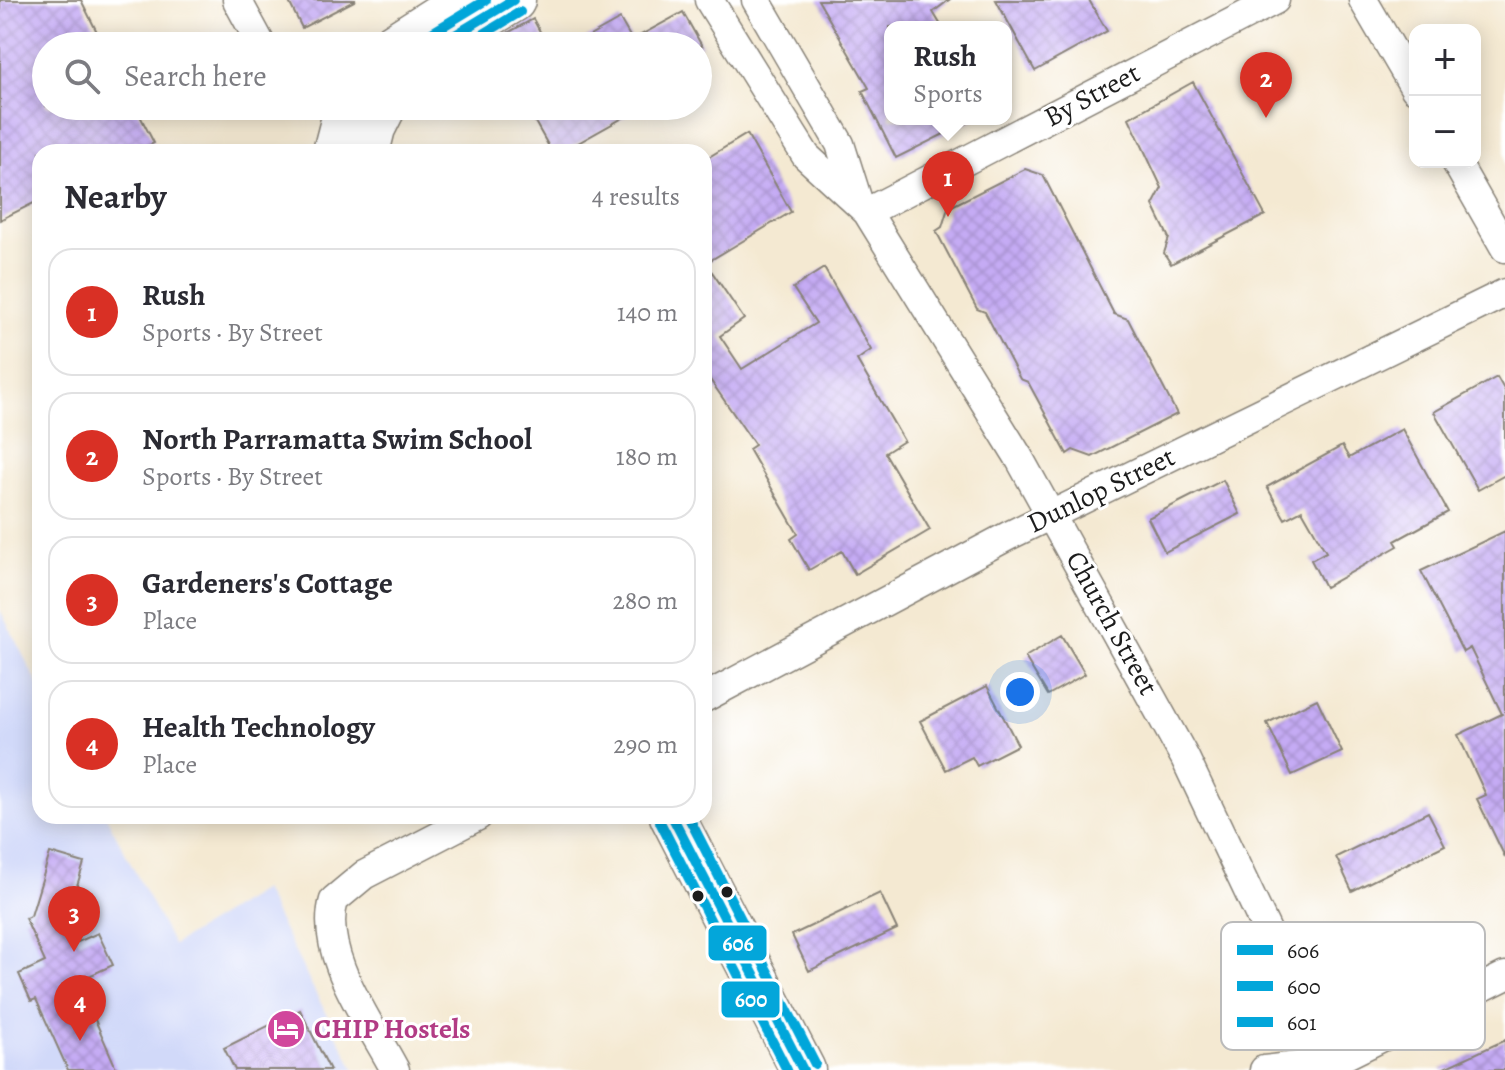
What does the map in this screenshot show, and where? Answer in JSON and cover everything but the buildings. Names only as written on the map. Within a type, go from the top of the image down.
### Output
[{"type":"main road","points":[[410,32],[465,0]]},
{"type":"main road","points":[[460,32],[513,0]]},
{"type":"main road","points":[[343,144],[369,120]]},
{"type":"main road","points":[[648,824],[775,1070]]},
{"type":"main road","points":[[676,824],[803,1070]]},
{"type":"street","points":[[237,0],[254,32]]},
{"type":"street","name":"Church Street","points":[[709,0],[806,156],[862,207]]},
{"type":"street","name":"Church Street","points":[[756,0],[840,144],[862,207],[1051,515],[1185,758],[1264,922]]},
{"type":"street","name":"By Street","points":[[862,207],[1275,0]]},
{"type":"street","points":[[1363,0],[1409,79]]},
{"type":"street","points":[[1459,168],[1505,248]]},
{"type":"street","name":"Dunlop Street","points":[[712,694],[1051,515],[1505,293]]},
{"type":"street","points":[[395,1070],[335,955],[329,916],[334,900],[347,886],[463,824]]},
{"type":"street","points":[[1485,987],[1505,976]]},
{"type":"street","points":[[1264,1070],[1335,1068],[1368,1050]]},
{"type":"shaded area","points":[[0,610],[32,672],[32,824],[110,824],[173,945],[263,890],[355,1070],[0,1070]]},
{"type":"transit line","name":"601","points":[[433,32],[486,0]]},
{"type":"transit line","name":"606","points":[[460,32],[513,0]]},
{"type":"transit line","name":"600","points":[[487,32],[520,12]]},
{"type":"transit line","name":"600","points":[[661,824],[787,1070]]},
{"type":"transit line","name":"606","points":[[676,824],[803,1070]]},
{"type":"transit line","name":"601","points":[[692,824],[815,1064]]},
{"type":"place","name":"North Parramatta Swim School","points":[[1266,118]]},
{"type":"place","name":"Rush","points":[[948,217]]},
{"type":"place","name":"Gardeners's Cottage","points":[[74,952]]},
{"type":"place","name":"CHIP Hostels","points":[[286,1029]]},
{"type":"place","name":"Health Technology","points":[[80,1041]]}]
